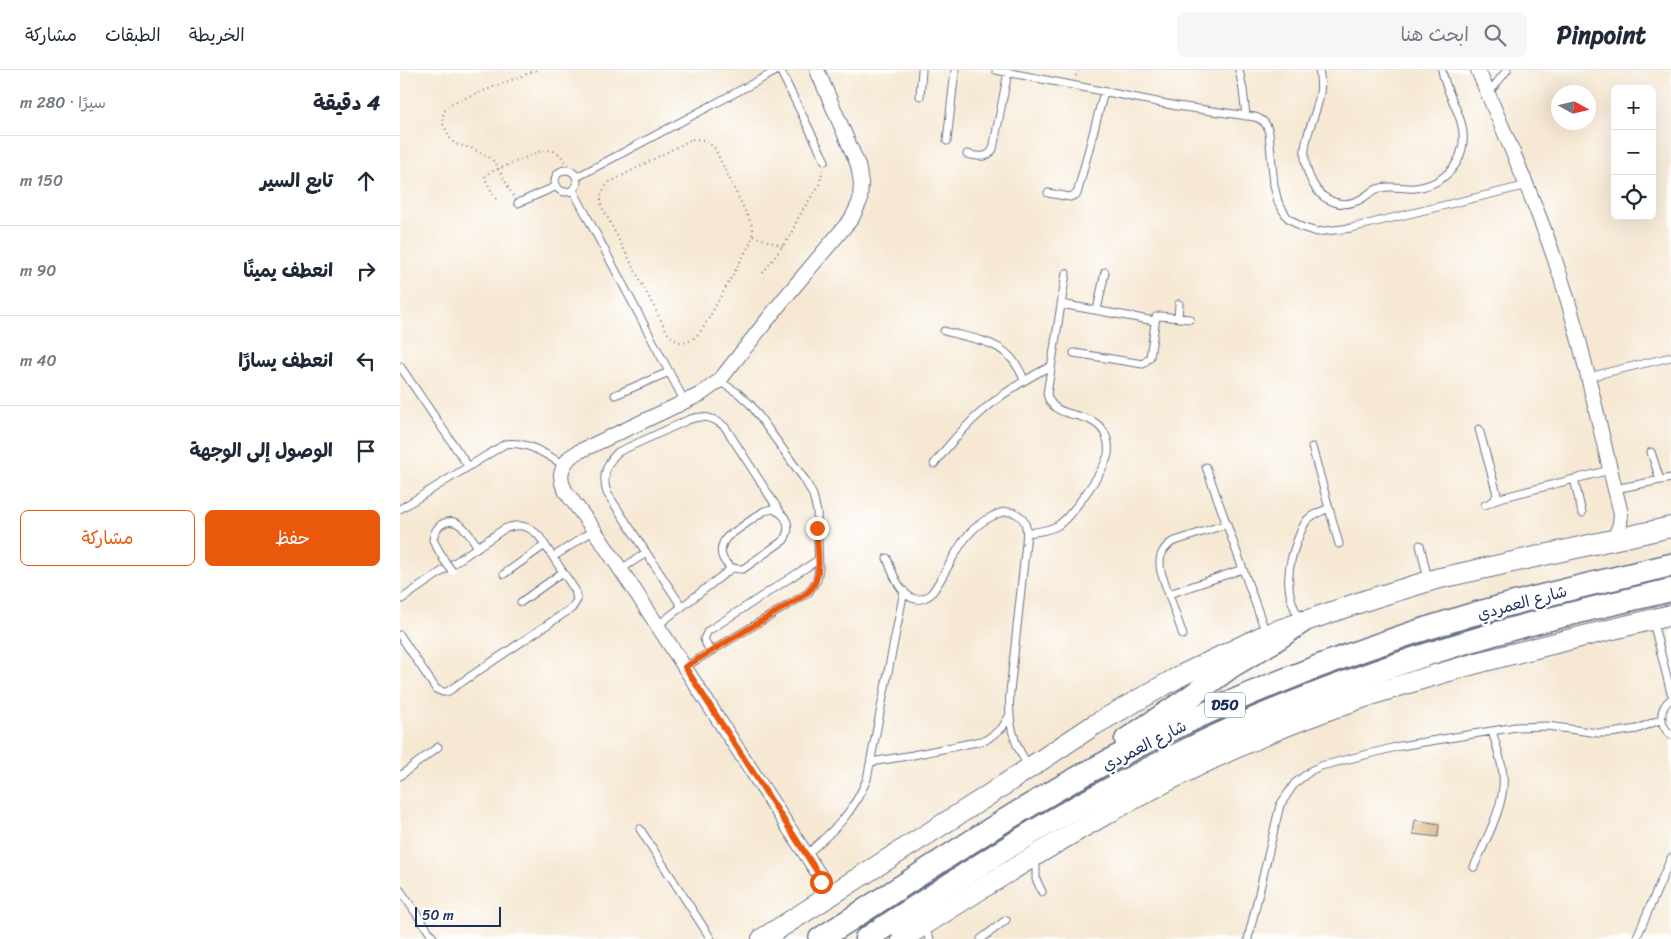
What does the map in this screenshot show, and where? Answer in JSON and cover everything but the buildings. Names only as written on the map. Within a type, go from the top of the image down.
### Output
[{"type":"main road","name":"شارع العمردي","points":[[820,939],[1002,822],[1088,773],[1229,703],[1354,653],[1478,613],[1671,564]]},
{"type":"main road","name":"شارع العمردي","points":[[866,939],[1017,842],[1060,817],[1147,770],[1242,724],[1345,683],[1445,649],[1546,620],[1671,590]]},
{"type":"main road","points":[[1088,773],[1128,738],[1186,700],[1232,666],[1302,622]]},
{"type":"street","points":[[817,70],[858,165],[861,183],[860,201],[852,218],[783,300],[719,381],[685,402],[578,452],[570,457],[564,465],[561,474],[566,492],[621,569],[820,876],[832,882],[846,885]]},
{"type":"street","points":[[1478,70],[1528,185],[1568,300],[1621,513],[1620,524],[1614,540]]},
{"type":"street","points":[[1621,513],[1645,533]]},
{"type":"street","points":[[762,939],[1094,725],[1182,675],[1267,634],[1370,598],[1429,581],[1671,527]]},
{"type":"street","points":[[902,939],[926,932],[1021,871],[1038,852],[1116,807],[1183,772],[1242,745],[1329,710],[1408,682],[1462,666],[1662,617]]},
{"type":"street","points":[[820,876],[821,901]]},
{"type":"lane","points":[[577,177],[779,70],[824,161]]},
{"type":"lane","points":[[920,96],[922,70]]},
{"type":"lane","points":[[947,141],[956,70]]},
{"type":"lane","points":[[996,70],[1177,106],[1262,120],[1267,125],[1274,185],[1278,202],[1287,217],[1300,227],[1317,232],[1351,228],[1528,185]]},
{"type":"lane","points":[[1238,70],[1246,116]]},
{"type":"lane","points":[[1318,70],[1321,90],[1320,103],[1305,142],[1308,171],[1313,184],[1322,196],[1334,203],[1348,204],[1362,199],[1375,189],[1382,187],[1414,188],[1430,185],[1444,177],[1456,165],[1462,150],[1464,134],[1462,121],[1446,88],[1442,70]]},
{"type":"lane","points":[[1488,94],[1507,70]]},
{"type":"lane","points":[[968,154],[986,156],[991,154],[993,150],[1008,72]]},
{"type":"lane","points":[[1048,193],[1070,197],[1074,197],[1077,194],[1104,92]]},
{"type":"lane","points":[[565,170],[569,170],[577,177],[577,184],[573,190],[566,192],[557,186],[556,180],[559,173],[565,170]]},
{"type":"lane","points":[[518,203],[557,186]]},
{"type":"lane","points":[[573,190],[685,402]]},
{"type":"lane","points":[[1098,310],[1105,272]]},
{"type":"lane","points":[[1027,533],[1042,532],[1055,527],[1067,518],[1104,466],[1108,456],[1109,445],[1106,434],[1099,425],[1090,418],[1055,408],[1049,402],[1047,394],[1066,273]]},
{"type":"lane","points":[[1061,304],[1155,321]]},
{"type":"lane","points":[[1178,318],[1179,304]]},
{"type":"lane","points":[[1074,353],[1143,364],[1150,357],[1156,317],[1190,319]]},
{"type":"lane","points":[[944,331],[1001,348],[1011,356],[1019,367],[1024,380]]},
{"type":"lane","points":[[1587,377],[1671,357]]},
{"type":"lane","points":[[400,366],[468,466]]},
{"type":"lane","points":[[934,464],[953,439],[974,417],[998,397],[1024,380],[1051,366]]},
{"type":"lane","points":[[615,395],[669,372]]},
{"type":"lane","points":[[685,667],[808,594],[817,580],[819,569],[817,512],[809,488],[751,405],[738,393],[719,381]]},
{"type":"lane","points":[[682,608],[607,493],[604,484],[607,466],[611,458],[618,452],[696,417],[712,418],[726,427],[780,512],[786,518],[788,525],[788,533],[784,540],[743,570],[732,568],[724,562],[720,551],[723,541],[764,511],[780,512]]},
{"type":"lane","points":[[1479,429],[1497,492],[1496,499]]},
{"type":"lane","points":[[400,509],[505,444],[516,442],[526,444],[564,465]]},
{"type":"lane","points":[[1312,447],[1340,544]]},
{"type":"lane","points":[[1651,452],[1660,480]]},
{"type":"lane","points":[[1206,467],[1267,634]]},
{"type":"lane","points":[[1485,505],[1496,499],[1610,470]]},
{"type":"lane","points":[[1615,489],[1671,478]]},
{"type":"lane","points":[[1574,480],[1582,513]]},
{"type":"lane","points":[[1302,622],[1295,612],[1289,595],[1289,568],[1296,543],[1308,519],[1329,508]]},
{"type":"lane","points":[[887,558],[891,570],[909,597],[917,600],[926,598],[931,594],[965,538],[975,527],[987,518],[1000,512],[1010,511],[1019,515],[1026,523],[1027,533],[1009,716],[1015,742],[1030,767]]},
{"type":"lane","points":[[453,574],[433,540],[436,529],[446,522],[462,526],[478,547]]},
{"type":"lane","points":[[1183,635],[1159,563],[1160,555],[1165,547],[1172,542],[1226,524]]},
{"type":"lane","points":[[400,600],[504,529],[519,525],[533,530],[545,545],[577,595],[577,600],[572,608],[447,692],[436,689],[400,635]]},
{"type":"lane","points":[[553,558],[594,530]]},
{"type":"lane","points":[[504,574],[545,545]]},
{"type":"lane","points":[[1420,545],[1429,581]]},
{"type":"lane","points":[[621,569],[646,553]]},
{"type":"lane","points":[[710,652],[704,639],[708,631],[818,560]]},
{"type":"lane","points":[[658,626],[732,568]]},
{"type":"lane","points":[[1169,594],[1243,569]]},
{"type":"lane","points":[[521,602],[563,572]]},
{"type":"lane","points":[[806,855],[838,826],[860,796],[871,762],[904,591]]},
{"type":"lane","points":[[1662,617],[1671,693]]},
{"type":"lane","points":[[1671,699],[1664,707],[1662,718],[1666,730],[1671,734]]},
{"type":"lane","points":[[871,762],[922,754],[986,740],[1002,728],[1009,716]]},
{"type":"lane","points":[[1248,939],[1277,813],[1284,797],[1295,783],[1312,770],[1400,746],[1492,731],[1537,725],[1611,733],[1637,729],[1662,718]]},
{"type":"lane","points":[[1474,867],[1493,822],[1503,789],[1502,768],[1492,731]]},
{"type":"lane","points":[[400,776],[438,747]]},
{"type":"lane","points":[[640,829],[710,939]]},
{"type":"lane","points":[[1038,852],[1035,863],[1036,879],[1042,892]]},
{"type":"lane","points":[[1636,939],[1671,858]]},
{"type":"lane","points":[[1021,871],[1036,879]]},
{"type":"lane","points":[[400,890],[434,939]]},
{"type":"lane","points":[[983,939],[1006,920]]},
{"type":"path","points":[[518,203],[489,157],[481,151],[455,144],[451,140],[443,124],[443,112],[450,104],[538,70]]},
{"type":"path","points":[[692,139],[704,140],[714,147],[753,229],[752,236],[751,242],[702,331],[691,341],[684,343],[671,338],[667,332],[602,207],[602,190],[610,182],[678,145],[692,139]]},
{"type":"path","points":[[496,199],[485,176],[488,173],[541,151],[549,150],[562,156],[569,170]]},
{"type":"path","points":[[763,273],[783,246],[819,185],[824,161]]},
{"type":"path","points":[[752,236],[783,246]]},
{"type":"route","points":[[817,528],[819,575],[812,590],[685,667],[820,876],[821,882]]}]
